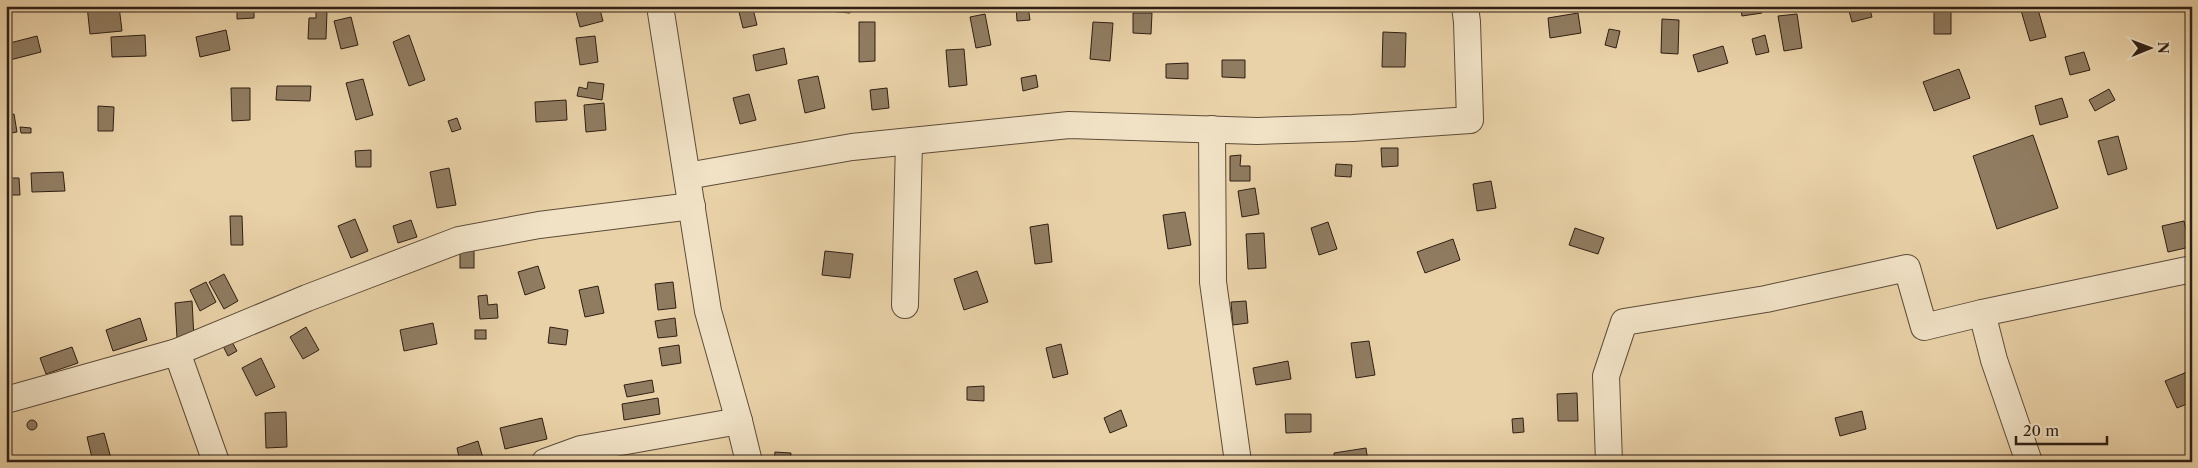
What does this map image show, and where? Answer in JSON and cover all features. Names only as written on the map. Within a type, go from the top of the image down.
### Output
[{"type":"street","points":[[660,6],[708,310],[749,462]]},
{"type":"street","points":[[687,176],[852,146],[909,142],[1069,125],[1257,131],[1470,120],[1465,6]]},
{"type":"street","points":[[1212,130],[1212,282],[1238,462]]},
{"type":"street","points":[[905,305],[909,142]]},
{"type":"street","points":[[6,400],[177,352],[316,295],[459,240],[539,225],[692,206]]},
{"type":"street","points":[[1609,462],[1606,376],[1624,322],[1766,299],[1907,268],[1924,328],[1982,313],[2192,269]]},
{"type":"street","points":[[1982,313],[1994,360],[2029,462]]},
{"type":"street","points":[[177,352],[216,462]]},
{"type":"street","points":[[545,462],[581,449],[739,421]]},
{"type":"building","points":[[87,6],[119,6],[122,31],[90,34]]},
{"type":"building","points":[[237,6],[254,6],[254,18],[237,19]]},
{"type":"building","points":[[599,6],[603,21],[580,27],[575,8]]},
{"type":"building","points":[[827,6],[850,6],[850,13],[827,11]]},
{"type":"building","points":[[1016,6],[1028,6],[1030,20],[1017,21]]},
{"type":"building","points":[[1174,6],[1188,6],[1188,9]]},
{"type":"building","points":[[1740,6],[1761,6],[1762,13],[1742,16]]},
{"type":"building","points":[[1774,6],[1787,6],[1787,8],[1775,10]]},
{"type":"building","points":[[1869,6],[1872,17],[1852,22],[1848,7]]},
{"type":"building","points":[[1934,6],[1951,7],[1951,34],[1934,34]]},
{"type":"building","points":[[2037,6],[2046,37],[2030,41],[2020,7]]},
{"type":"building","points":[[753,9],[757,25],[743,28],[739,12]]},
{"type":"building","points":[[316,11],[327,11],[326,39],[308,39],[309,18],[316,18]]},
{"type":"building","points":[[1133,13],[1152,13],[1151,34],[1133,33]]},
{"type":"building","points":[[1578,13],[1581,33],[1550,38],[1548,18]]},
{"type":"building","points":[[985,14],[991,45],[976,48],[970,17]]},
{"type":"building","points":[[1797,14],[1802,48],[1784,51],[1778,16]]},
{"type":"building","points":[[351,17],[358,45],[341,49],[334,21]]},
{"type":"building","points":[[1662,19],[1679,20],[1678,54],[1661,53]]},
{"type":"building","points":[[859,22],[875,22],[875,61],[859,62]]},
{"type":"building","points":[[1093,22],[1113,23],[1110,61],[1090,59]]},
{"type":"building","points":[[1609,29],[1620,31],[1616,48],[1605,45]]},
{"type":"building","points":[[226,30],[230,50],[200,57],[196,37]]},
{"type":"building","points":[[1383,32],[1406,33],[1405,67],[1382,67]]},
{"type":"building","points":[[145,35],[146,56],[112,57],[111,37]]},
{"type":"building","points":[[409,35],[425,80],[409,86],[393,42]]},
{"type":"building","points":[[1765,35],[1769,52],[1756,55],[1752,39]]},
{"type":"building","points":[[37,36],[41,52],[10,60],[6,44]]},
{"type":"building","points":[[595,36],[598,62],[580,65],[576,38]]},
{"type":"building","points":[[1723,46],[1728,63],[1698,72],[1693,55]]},
{"type":"building","points":[[784,48],[787,64],[756,71],[753,55]]},
{"type":"building","points":[[964,49],[967,85],[949,87],[946,50]]},
{"type":"building","points":[[2084,52],[2090,70],[2070,75],[2065,57]]},
{"type":"building","points":[[1222,60],[1245,60],[1245,78],[1222,77]]},
{"type":"building","points":[[1188,63],[1188,79],[1166,78],[1166,64]]},
{"type":"building","points":[[1959,69],[1970,98],[1934,111],[1923,82]]},
{"type":"building","points":[[1036,75],[1038,87],[1023,91],[1021,78]]},
{"type":"building","points":[[818,76],[825,108],[805,113],[798,80]]},
{"type":"building","points":[[363,79],[373,115],[356,120],[346,83]]},
{"type":"building","points":[[588,82],[604,84],[602,100],[577,96],[579,87],[587,89]]},
{"type":"building","points":[[277,86],[311,86],[310,101],[276,100]]},
{"type":"building","points":[[231,88],[250,88],[250,120],[232,121]]},
{"type":"building","points":[[887,88],[889,108],[872,110],[870,90]]},
{"type":"building","points":[[2109,89],[2115,100],[2095,111],[2089,100]]},
{"type":"building","points":[[749,94],[756,120],[740,124],[733,98]]},
{"type":"building","points":[[2062,98],[2068,117],[2040,125],[2035,106]]},
{"type":"building","points":[[566,100],[567,120],[536,122],[535,102]]},
{"type":"building","points":[[604,103],[606,130],[586,132],[584,105]]},
{"type":"building","points":[[98,106],[114,107],[113,131],[98,131]]},
{"type":"building","points":[[14,114],[17,132],[6,134],[6,115]]},
{"type":"building","points":[[457,118],[461,129],[452,132],[448,121]]},
{"type":"building","points":[[20,127],[31,128],[31,133],[21,133]]},
{"type":"building","points":[[2033,135],[2058,208],[1997,229],[1973,156]]},
{"type":"building","points":[[2118,136],[2127,169],[2108,175],[2098,141]]},
{"type":"building","points":[[1381,148],[1398,148],[1398,166],[1382,167]]},
{"type":"building","points":[[371,150],[371,167],[356,167],[355,151]]},
{"type":"building","points":[[1241,155],[1240,166],[1250,166],[1250,181],[1230,181],[1230,156]]},
{"type":"building","points":[[1336,164],[1352,165],[1351,177],[1335,176]]},
{"type":"building","points":[[449,168],[456,205],[437,208],[430,172]]},
{"type":"building","points":[[63,172],[65,191],[32,192],[31,173]]},
{"type":"building","points":[[6,178],[19,178],[20,195],[6,195]]},
{"type":"building","points":[[1491,181],[1496,208],[1477,211],[1473,184]]},
{"type":"building","points":[[1255,188],[1259,214],[1242,217],[1238,191]]},
{"type":"building","points":[[1185,212],[1191,245],[1168,249],[1163,215]]},
{"type":"building","points":[[230,216],[242,216],[243,245],[231,245]]},
{"type":"building","points":[[355,219],[368,251],[351,258],[338,226]]},
{"type":"building","points":[[411,220],[417,237],[398,243],[393,226]]},
{"type":"building","points":[[2184,221],[2190,247],[2168,252],[2162,226]]},
{"type":"building","points":[[1328,222],[1337,249],[1319,255],[1311,228]]},
{"type":"building","points":[[1048,224],[1052,262],[1035,264],[1030,227]]},
{"type":"building","points":[[1575,228],[1604,238],[1598,254],[1569,245]]},
{"type":"building","points":[[1264,233],[1266,268],[1248,269],[1246,234]]},
{"type":"building","points":[[1453,239],[1460,260],[1425,273],[1417,252]]},
{"type":"building","points":[[460,248],[474,248],[474,268],[460,268]]},
{"type":"building","points":[[825,251],[853,254],[850,278],[822,275]]},
{"type":"building","points":[[538,266],[545,288],[525,295],[518,272]]},
{"type":"building","points":[[977,271],[988,302],[964,310],[954,279]]},
{"type":"building","points":[[224,274],[238,301],[224,309],[209,282]]},
{"type":"building","points":[[206,282],[216,302],[200,311],[190,290]]},
{"type":"building","points":[[673,282],[676,308],[658,310],[655,284]]},
{"type":"building","points":[[598,286],[604,313],[585,317],[579,290]]},
{"type":"building","points":[[487,295],[488,305],[497,304],[498,318],[480,319],[478,296]]},
{"type":"building","points":[[192,301],[194,338],[177,338],[175,303]]},
{"type":"building","points":[[1246,301],[1248,323],[1233,325],[1231,302]]},
{"type":"building","points":[[140,318],[147,340],[113,351],[106,330]]},
{"type":"building","points":[[675,318],[677,336],[658,338],[655,321]]},
{"type":"building","points":[[433,323],[437,344],[404,351],[400,330]]},
{"type":"building","points":[[306,327],[319,350],[303,359],[290,337]]},
{"type":"building","points":[[550,327],[568,330],[566,345],[548,343]]},
{"type":"building","points":[[475,330],[486,330],[486,339],[475,339]]},
{"type":"building","points":[[1369,341],[1375,375],[1356,378],[1351,343]]},
{"type":"building","points":[[232,342],[237,351],[228,356],[223,346]]},
{"type":"building","points":[[1061,344],[1068,374],[1053,378],[1046,348]]},
{"type":"building","points":[[679,345],[681,363],[662,366],[659,348]]},
{"type":"building","points":[[72,347],[78,363],[46,374],[40,358]]},
{"type":"building","points":[[261,358],[275,387],[256,396],[242,368]]},
{"type":"building","points":[[1288,361],[1291,379],[1256,385],[1253,368]]},
{"type":"building","points":[[2192,370],[2192,402],[2177,408],[2165,381]]},
{"type":"building","points":[[652,380],[654,392],[627,397],[624,385]]},
{"type":"building","points":[[984,386],[984,401],[967,400],[967,387]]},
{"type":"building","points":[[1577,393],[1578,421],[1558,421],[1557,394]]},
{"type":"building","points":[[658,398],[660,414],[624,420],[622,404]]},
{"type":"building","points":[[1121,410],[1127,426],[1110,433],[1104,418]]},
{"type":"building","points":[[1862,411],[1866,429],[1840,436],[1835,418]]},
{"type":"building","points":[[286,412],[287,447],[266,448],[265,413]]},
{"type":"building","points":[[1285,414],[1311,414],[1311,432],[1286,433]]},
{"type":"building","points":[[542,418],[547,439],[505,449],[500,428]]},
{"type":"building","points":[[1523,418],[1524,432],[1513,433],[1512,419]]},
{"type":"building","points":[[30,420],[34,420],[37,425],[36,429],[30,430],[27,427],[27,423]]},
{"type":"building","points":[[104,433],[112,462],[93,462],[87,437]]},
{"type":"building","points":[[478,441],[483,458],[472,462],[460,462],[457,448]]},
{"type":"building","points":[[1366,448],[1368,462],[1335,462],[1334,453]]},
{"type":"building","points":[[775,452],[791,453],[790,462],[774,462]]}]
